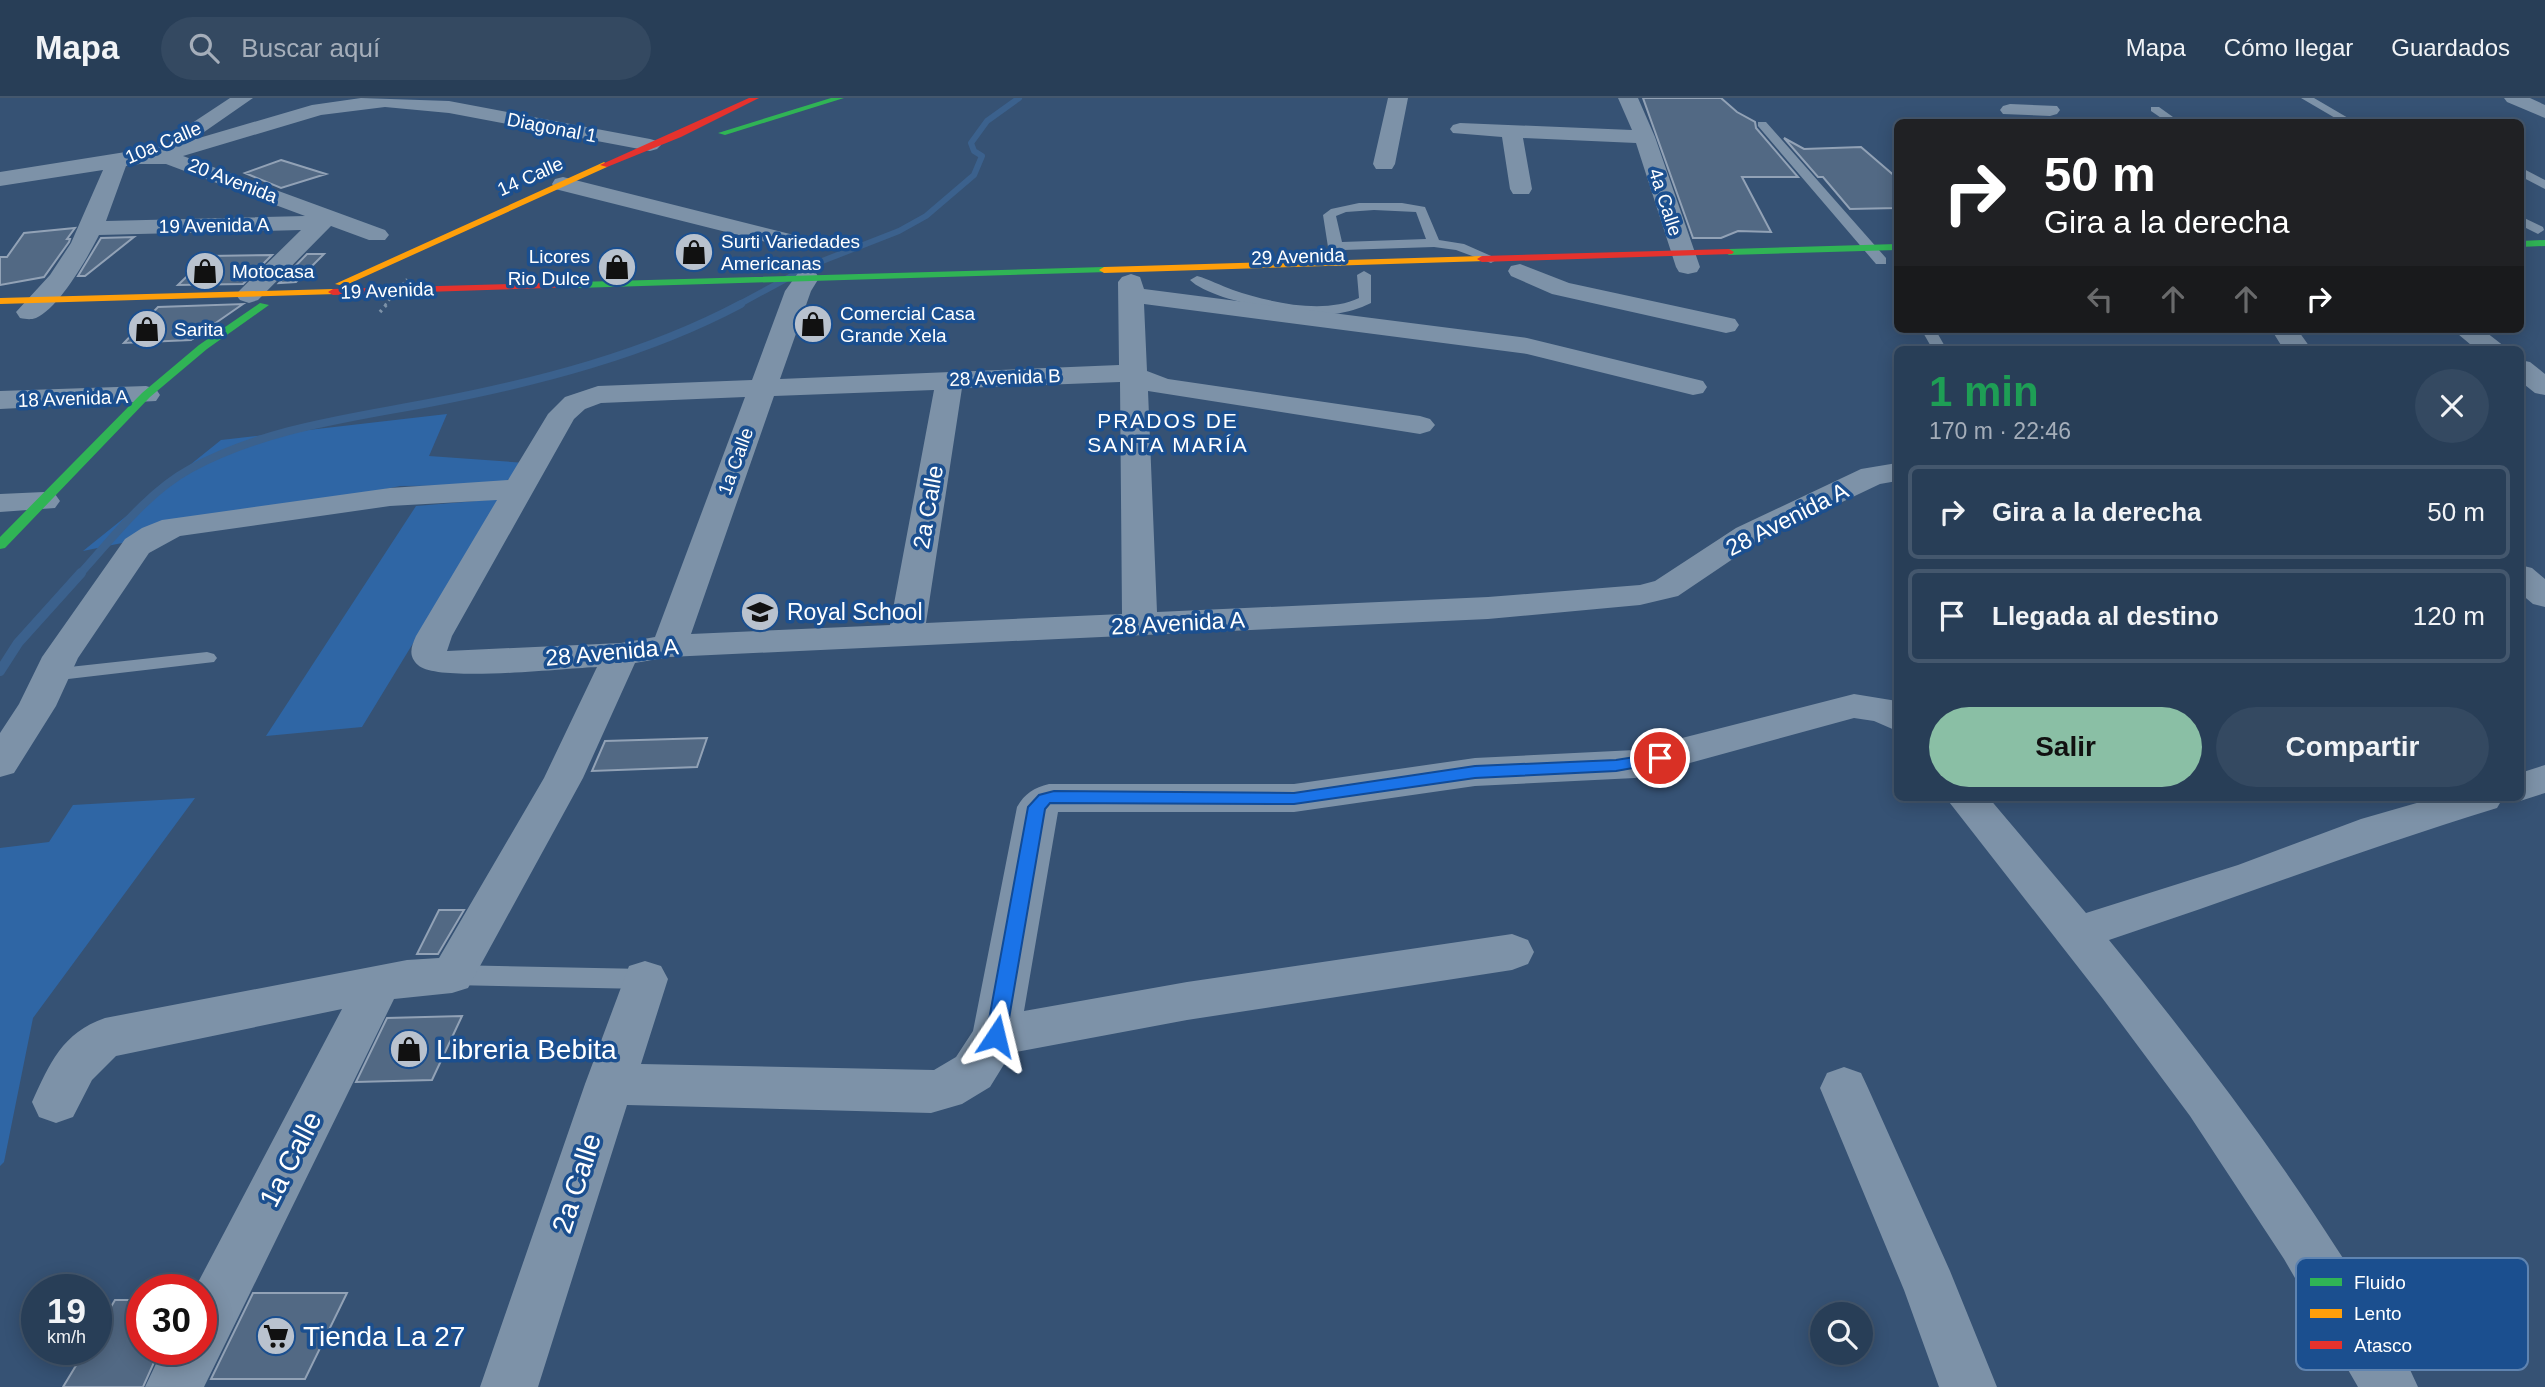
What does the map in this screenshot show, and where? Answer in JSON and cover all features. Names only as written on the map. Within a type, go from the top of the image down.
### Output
[{"type":"main road","name":"14 Calle","points":[[322,292],[650,145],[690,130],[755,98]]},
{"type":"main road","name":"Diagonal 1","points":[[650,145],[721,133],[841,98]]},
{"type":"main road","points":[[2524,232],[2542,239]]},
{"type":"main road","points":[[2524,243],[2542,239]]},
{"type":"main road","name":"29 Avenida","points":[[699,293],[798,284],[1336,263],[1491,259],[1883,257]]},
{"type":"main road","name":"29 Avenida","points":[[731,280],[798,284],[1131,289],[1196,280],[1520,271],[1686,260]]},
{"type":"main road","name":"19 Avenida","points":[[0,313],[36,306],[257,300],[322,292],[731,280]]},
{"type":"main road","name":"19 Avenida","points":[[257,300],[303,307],[699,293]]},
{"type":"main road","points":[[0,545],[146,395],[257,300]]},
{"type":"main road","name":"19 Avenida","points":[[0,301],[36,306]]},
{"type":"main road","points":[[174,373],[253,332]]},
{"type":"street","name":"10a Calle","points":[[128,160],[195,132],[243,98]]},
{"type":"street","points":[[1384,164],[1398,98]]},
{"type":"street","name":"4a Calle","points":[[1628,98],[1645,137],[1686,260]]},
{"type":"street","points":[[2514,98],[2545,112]]},
{"type":"street","name":"Diagonal 1","points":[[128,160],[186,149],[319,109],[385,101],[449,107],[650,145]]},
{"type":"street","points":[[2010,110],[2049,110]]},
{"type":"street","name":"4a Calle","points":[[1460,129],[1645,137]]},
{"type":"street","points":[[1512,132],[1521,189]]},
{"type":"street","name":"20 Avenida","points":[[0,179],[128,160],[175,159],[328,221],[377,235]]},
{"type":"street","points":[[36,306],[92,228],[128,160]]},
{"type":"street","name":"20 Avenida","points":[[0,169],[83,167]]},
{"type":"street","points":[[563,184],[790,241]]},
{"type":"street","points":[[257,300],[328,221]]},
{"type":"street","name":"19 Avenida A","points":[[92,228],[328,221]]},
{"type":"street","points":[[1520,271],[1561,289],[1726,324]]},
{"type":"street","name":"1a Calle","points":[[669,646],[798,284]]},
{"type":"street","points":[[1140,624],[1131,289],[1480,342],[1527,346],[1693,387]]},
{"type":"street","points":[[2471,333],[2489,346]]},
{"type":"street","points":[[2524,371],[2545,387]]},
{"type":"street","name":"28 Avenida B","points":[[520,489],[562,414],[585,399],[611,393],[1133,373],[1140,380],[1164,387],[1420,425]]},
{"type":"street","name":"2a Calle","points":[[906,635],[950,379]]},
{"type":"street","name":"18 Avenida A","points":[[0,400],[146,395]]},
{"type":"street","name":"28 Avenida A","points":[[520,489],[428,648],[430,657],[438,662],[621,654],[669,646],[1488,608],[1653,592],[1665,589],[1747,535],[1872,476],[1894,472]]},
{"type":"street","points":[[0,763],[37,706],[60,657],[137,546],[173,527],[390,497],[520,489]]},
{"type":"street","points":[[0,503],[44,501]]},
{"type":"street","points":[[2524,579],[2545,597]]},
{"type":"street","points":[[56,1102],[78,1059],[93,1044],[105,1038],[407,978],[452,975],[567,773],[600,707],[621,654]]},
{"type":"street","points":[[609,1084],[930,1092],[952,1086],[973,1072],[996,1036],[1037,807],[1044,799],[1294,799],[1475,772],[1635,764],[1853,706],[1884,710],[1894,716]]},
{"type":"street","points":[[2524,786],[2545,779]]},
{"type":"street","points":[[1968,801],[2078,933],[2208,1103],[2312,1258]]},
{"type":"street","points":[[2078,933],[2253,876],[2376,830],[2473,801]]},
{"type":"street","points":[[996,1036],[1187,1001],[1512,952]]},
{"type":"street","name":"2a Calle","points":[[509,1387],[645,979]]},
{"type":"street","name":"1a Calle","points":[[217,1302],[378,985]]},
{"type":"street","points":[[1844,1088],[1931,1290],[1968,1387]]},
{"type":"street","points":[[174,1387],[185,1365]]},
{"type":"street","points":[[2379,1370],[2389,1387]]},
{"type":"lane","points":[[2306,98],[2344,119]]},
{"type":"lane","points":[[2155,109],[2170,119]]},
{"type":"lane","points":[[1762,124],[1883,257]]},
{"type":"lane","points":[[2524,173],[2545,185]]},
{"type":"lane","points":[[1336,263],[1336,246],[1329,215],[1331,211],[1346,208],[1415,208],[1421,210],[1434,243]]},
{"type":"lane","points":[[2524,223],[2542,239]]},
{"type":"lane","points":[[1336,246],[1434,243],[1459,247],[1491,259]]},
{"type":"lane","points":[[1196,280],[1238,299],[1333,311],[1354,308],[1366,300],[1364,275]]},
{"type":"lane","points":[[51,675],[207,658]]},
{"type":"lane","points":[[452,975],[645,979]]},
{"type":"path","points":[[380,312],[407,279]]},
{"type":"shaded area","points":[[447,414],[429,456],[526,463],[502,485],[400,486],[83,551],[221,440]]},
{"type":"shaded area","points":[[501,499],[362,727],[266,736],[416,506]]},
{"type":"shaded area","points":[[195,798],[33,1018],[4,1162],[0,1166],[0,848],[49,842],[73,805]]},
{"type":"building","points":[[1643,98],[1721,98],[1737,112],[1755,122],[1756,128],[1798,177],[1742,177],[1771,232],[1738,231],[1721,238],[1693,238]]},
{"type":"building","points":[[1784,138],[1804,149],[1861,147],[1894,175],[1894,208],[1850,209],[1823,177],[1818,177]]},
{"type":"building","points":[[281,160],[326,174],[281,188],[245,173]]},
{"type":"building","points":[[75,228],[67,239],[70,239],[69,242],[44,277],[0,285],[0,257],[7,257],[24,233]]},
{"type":"building","points":[[134,237],[85,276],[78,276],[101,238]]},
{"type":"building","points":[[307,254],[324,254],[296,282],[279,283]]},
{"type":"building","points":[[272,255],[243,284],[178,285],[208,256]]},
{"type":"building","points":[[243,304],[191,340],[124,343],[158,307]]},
{"type":"building","points":[[707,738],[697,767],[592,771],[605,741]]},
{"type":"building","points":[[439,910],[464,910],[438,954],[417,954]]},
{"type":"building","name":"Libreria Bebita","points":[[462,1016],[432,1080],[356,1082],[387,1018]]},
{"type":"building","name":"Tienda La 27","points":[[253,1293],[347,1293],[305,1379],[211,1379]]},
{"type":"building","points":[[115,1300],[126,1300],[126,1365],[153,1365],[143,1387],[63,1387],[76,1365],[112,1365],[112,1305]]},
{"type":"waterway","points":[[738,305],[812,265],[899,231],[926,216],[974,175],[982,156],[974,151],[971,143],[987,121],[1019,98]]},
{"type":"waterway","points":[[79,575],[130,517],[174,479],[248,443],[340,419],[473,394],[552,375],[668,338],[741,304]]},
{"type":"waterway","points":[[0,671],[18,643],[81,573]]},
{"type":"traffic: fast","points":[[722,133],[840,98]]},
{"type":"traffic: fast","points":[[2524,244],[2545,243]]},
{"type":"traffic: fast","points":[[1729,252],[1894,247]]},
{"type":"traffic: fast","points":[[577,285],[1104,270]]},
{"type":"traffic: fast","points":[[0,545],[146,395],[203,347],[264,305]]},
{"type":"traffic: slow","points":[[340,284],[604,165]]},
{"type":"traffic: slow","points":[[1104,270],[1482,259]]},
{"type":"traffic: slow","points":[[0,301],[333,292]]},
{"type":"traffic: jam","points":[[604,165],[678,135],[755,98]]},
{"type":"traffic: jam","points":[[1482,259],[1729,252]]},
{"type":"traffic: jam","points":[[333,292],[577,285]]},
{"type":"place","name":"Surti Variedades Americanas","points":[[694,252]]},
{"type":"place","name":"Licores Rio Dulce","points":[[617,267]]},
{"type":"place","name":"Motocasa","points":[[205,271]]},
{"type":"place","name":"Comercial Casa Grande Xela","points":[[813,324]]},
{"type":"place","name":"Sarita","points":[[147,329]]},
{"type":"place","name":"Royal School","points":[[760,612]]},
{"type":"place","name":"Libreria Bebita","points":[[409,1049]]},
{"type":"place","name":"Tienda La 27","points":[[276,1336]]},
{"type":"district","name":"PRADOS DE SANTA MARÍA","points":[[1168,433]]},
{"type":"route","points":[[996,1036],[1037,807],[1044,799],[1294,799],[1475,772],[1635,764],[1660,758]]}]
